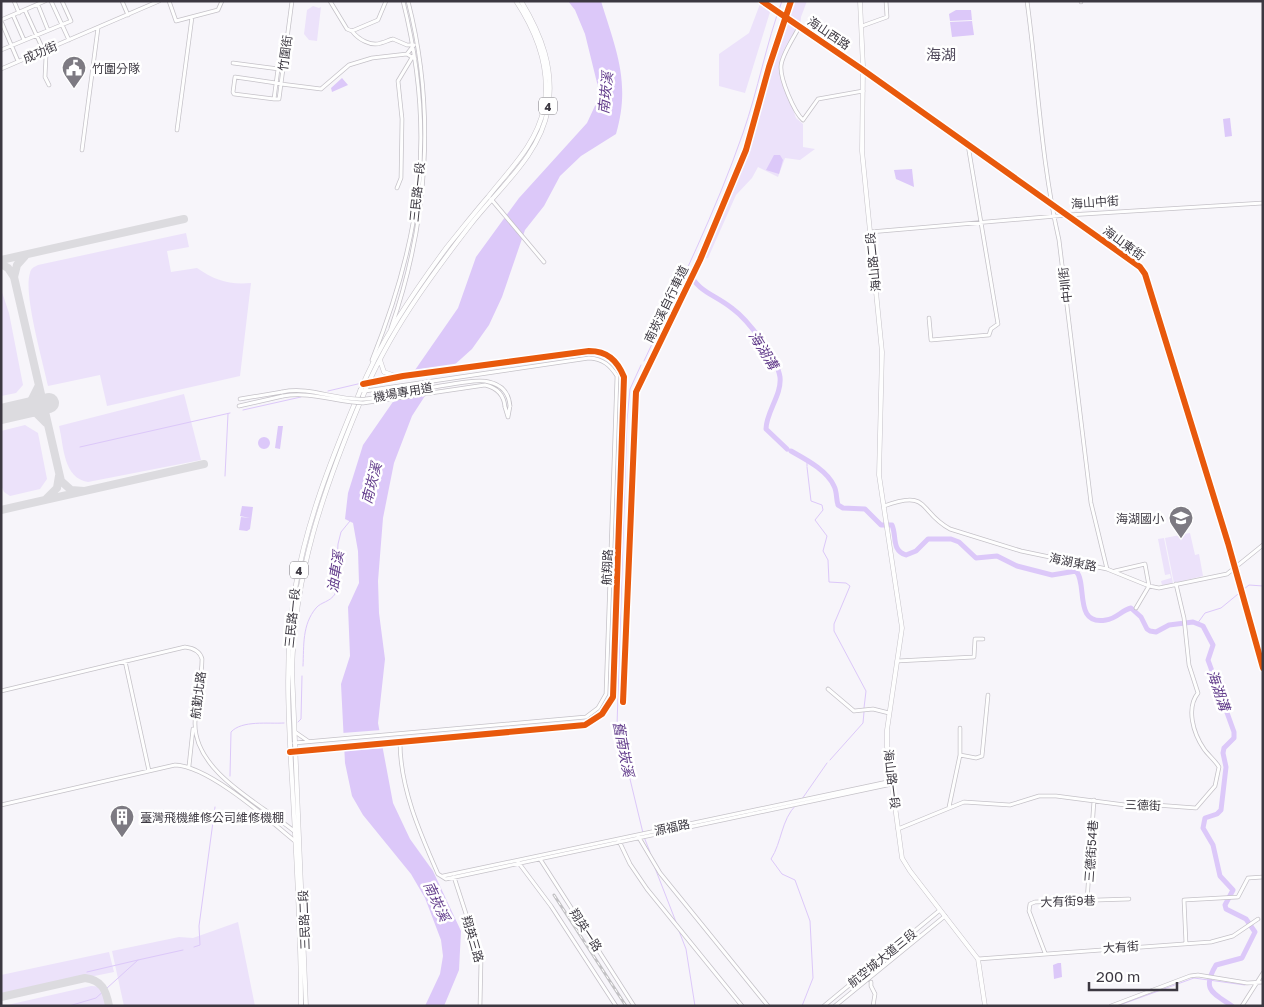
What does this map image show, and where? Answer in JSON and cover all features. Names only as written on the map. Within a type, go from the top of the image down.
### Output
[{"type":"main road","name":"4","points":[[367,381],[386,340],[432,269],[522,157],[538,128],[544,108],[545,72],[535,35],[516,1]]},
{"type":"main road","name":"4","points":[[367,381],[432,276],[491,199],[525,159],[540,133],[548,109],[550,84],[546,56],[539,33],[521,1]]},
{"type":"main road","name":"海山路二段","points":[[860,1],[863,70],[862,152],[882,352],[879,475],[887,525]]},
{"type":"main road","points":[[380,359],[384,372],[400,376]]},
{"type":"main road","name":"三民路一段","points":[[360,396],[367,381]]},
{"type":"main road","name":"三民路一段","points":[[295,842],[292,752],[295,743],[293,644],[304,562],[319,508],[357,405],[315,506],[296,584],[288,671],[290,744],[292,752],[300,835]]},
{"type":"main road","name":"海山路一段","points":[[887,525],[902,628],[887,739],[902,858],[906,866],[978,959],[985,1006]]},
{"type":"main road","name":"三民路二段","points":[[300,835],[306,1006]]},
{"type":"main road","name":"三民路二段","points":[[295,842],[301,1006]]},
{"type":"street","points":[[14,1],[19,12]]},
{"type":"street","points":[[18,61],[1,21],[46,1]]},
{"type":"street","name":"成功街","points":[[1,69],[68,40],[52,1]]},
{"type":"street","points":[[1,50],[70,21],[62,1]]},
{"type":"street","points":[[122,1],[128,15]]},
{"type":"street","points":[[68,40],[159,1]]},
{"type":"street","points":[[169,1],[176,20],[218,10],[222,1]]},
{"type":"street","name":"竹圍街","points":[[274,99],[279,100],[280,70],[292,1]]},
{"type":"street","points":[[330,1],[347,29],[352,31],[358,38],[370,43],[379,44],[393,39],[407,45],[415,44]]},
{"type":"street","points":[[352,31],[378,20],[386,1]]},
{"type":"street","name":"三民路一段","points":[[367,381],[395,298],[416,215],[421,172],[421,132],[414,57],[415,44],[403,1]]},
{"type":"street","name":"三民路一段","points":[[386,340],[411,264],[424,184],[425,102],[408,1]]},
{"type":"street","name":"海山西路","points":[[762,1],[863,70]]},
{"type":"street","points":[[862,26],[887,17],[886,1]]},
{"type":"street","name":"中圳街","points":[[1028,1],[1052,203],[1074,350],[1091,503],[1107,569]]},
{"type":"street","points":[[38,4],[48,30]]},
{"type":"street","points":[[25,10],[46,56],[45,77],[49,85]]},
{"type":"street","points":[[13,15],[24,40]]},
{"type":"street","points":[[177,130],[192,17]]},
{"type":"street","points":[[799,27],[781,65],[797,114],[803,120],[818,100],[863,91]]},
{"type":"street","points":[[82,150],[98,28]]},
{"type":"street","points":[[1,35],[6,33]]},
{"type":"street","points":[[407,54],[415,44]]},
{"type":"street","points":[[233,63],[280,70],[276,83],[274,99],[234,94],[235,78],[276,83],[321,89],[349,65],[372,58],[407,54],[414,57],[398,82],[402,119],[401,178],[397,188]]},
{"type":"street","name":"海山東街","points":[[863,70],[1138,264],[1145,274],[1236,568],[1263,668]]},
{"type":"street","points":[[929,318],[931,340],[989,335],[991,329],[998,324],[968,144]]},
{"type":"street","points":[[491,199],[544,262]]},
{"type":"street","name":"海山中街","points":[[870,232],[1054,216],[1263,203]]},
{"type":"street","name":"航翔路","points":[[292,752],[585,725],[602,714],[612,697],[623,388],[621,369],[612,358],[595,351],[367,381]]},
{"type":"street","name":"航翔路","points":[[290,744],[586,717],[598,708],[606,694],[616,376],[603,361],[590,358],[363,390]]},
{"type":"street","name":"機場專用道","points":[[282,394],[310,394],[349,403],[363,403],[485,386],[492,387],[502,394],[508,407]]},
{"type":"street","points":[[240,399],[282,394]]},
{"type":"street","points":[[239,406],[282,394]]},
{"type":"street","name":"海湖東路","points":[[884,506],[906,499],[919,501],[943,525],[950,529],[1021,551],[1107,569],[1149,586],[1159,588],[1227,574],[1263,545]]},
{"type":"street","points":[[1114,571],[1145,564],[1149,586],[1136,608]]},
{"type":"street","name":"三德街","points":[[898,829],[964,802],[1010,805],[1044,796],[1094,800],[1125,805],[1129,803],[1196,808],[1215,786],[1219,767],[1199,740],[1191,717],[1194,699],[1198,693],[1187,656],[1186,628],[1176,584]]},
{"type":"street","points":[[897,661],[974,657],[975,639],[983,639]]},
{"type":"street","name":"航勤北路","points":[[1,691],[185,647],[197,651],[201,654],[202,664],[194,723],[196,740],[210,765],[219,775],[300,835]]},
{"type":"street","points":[[125,661],[149,771]]},
{"type":"street","points":[[828,689],[854,711],[873,709],[890,713]]},
{"type":"street","points":[[960,755],[976,758],[982,756],[988,695]]},
{"type":"street","points":[[189,766],[194,723]]},
{"type":"street","points":[[949,808],[960,755],[960,728]]},
{"type":"street","points":[[294,730],[302,739],[314,742]]},
{"type":"street","points":[[399,742],[412,808],[438,872],[443,878],[453,876]]},
{"type":"street","points":[[1,805],[175,765],[189,766],[264,816],[300,846]]},
{"type":"street","name":"源福路","points":[[453,876],[892,782]]},
{"type":"street","name":"三德街54巷","points":[[1087,901],[1094,800]]},
{"type":"street","points":[[638,836],[660,873],[768,1006]]},
{"type":"street","points":[[619,840],[630,864],[647,889],[742,1006]]},
{"type":"street","name":"翔英一路","points":[[539,857],[634,1006]]},
{"type":"street","name":"翔英一路","points":[[517,862],[551,906],[616,1006]]},
{"type":"street","name":"翔英三路","points":[[453,876],[481,960],[480,1006]]},
{"type":"street","points":[[1186,944],[1184,900],[1238,897],[1248,878],[1263,877]]},
{"type":"street","name":"大有街9巷","points":[[1045,953],[1029,911],[1030,904],[1035,902],[1129,899]]},
{"type":"street","name":"航空城大道三段","points":[[824,1006],[940,910]]},
{"type":"street","name":"航空城大道三段","points":[[835,1006],[945,916]]},
{"type":"street","name":"大有街","points":[[978,959],[1186,944],[1223,939],[1246,928],[1258,919]]},
{"type":"street","points":[[1242,1006],[1263,973]]},
{"type":"street","points":[[1111,1006],[1190,976],[1263,982]]},
{"type":"street","points":[[871,982],[876,994],[873,1006]]},
{"type":"shaded area","points":[[794,1],[807,1],[800,26],[788,17]]},
{"type":"shaded area","points":[[760,4],[770,12],[745,93],[719,86],[719,54],[749,33]]},
{"type":"shaded area","points":[[313,6],[321,7],[317,41],[309,40],[304,34],[307,10]]},
{"type":"shaded area","points":[[784,21],[796,28],[780,65],[781,73],[796,118],[803,124],[803,147],[815,149],[800,160],[785,158],[778,177],[758,167],[752,178],[736,195],[708,258],[702,259],[748,151],[763,90]]},
{"type":"shaded area","points":[[186,233],[189,247],[167,251],[171,272],[197,268],[222,281],[251,283],[240,376],[107,406],[100,375],[48,386],[31,311],[29,283],[32,269],[38,265]]},
{"type":"shaded area","points":[[1,289],[9,313],[23,385],[16,393],[1,396]]},
{"type":"shaded area","points":[[184,394],[201,460],[88,482],[74,475],[69,468],[59,426]]},
{"type":"shaded area","points":[[25,425],[38,433],[47,479],[40,489],[10,496],[4,492],[1,485],[1,431]]},
{"type":"shaded area","points":[[1190,533],[1195,555],[1199,554],[1203,576],[1174,583],[1165,538]]},
{"type":"shaded area","points":[[1164,538],[1173,583],[1162,585],[1161,581],[1171,578],[1170,574],[1165,575],[1158,539]]},
{"type":"shaded area","points":[[238,922],[255,1006],[124,1006],[112,951],[179,937],[193,938]]},
{"type":"shaded area","points":[[109,952],[114,972],[1,995],[1,975]]},
{"type":"shaded area","points":[[91,986],[104,987],[109,993],[112,1006],[3,1006]]},
{"type":"water","name":"南崁溪","points":[[568,1],[601,1],[616,51],[622,82],[622,99],[616,134],[581,156],[560,176],[544,206],[525,230],[502,297],[489,325],[472,349],[432,385],[412,416],[394,463],[383,518],[378,581],[379,613],[385,659],[378,723],[393,803],[410,839],[433,871],[461,931],[459,970],[444,1006],[425,1006],[440,974],[443,956],[441,940],[425,898],[411,874],[363,815],[352,796],[345,763],[341,684],[350,656],[348,607],[359,583],[358,551],[353,523],[345,519],[348,493],[363,445],[458,308],[476,257],[519,198],[587,123],[600,95],[585,34],[575,10]]},
{"type":"water","points":[[956,10],[971,10],[972,20],[950,21],[949,14]]},
{"type":"water","points":[[972,21],[974,35],[952,37],[950,22]]},
{"type":"water","points":[[342,78],[348,85],[332,92],[331,88]]},
{"type":"water","points":[[1230,118],[1232,136],[1225,137],[1223,119]]},
{"type":"water","points":[[774,155],[780,155],[783,160],[779,174],[766,170]]},
{"type":"water","points":[[912,169],[914,187],[896,179],[894,170]]},
{"type":"water","points":[[278,426],[283,426],[280,449],[275,448]]},
{"type":"water","points":[[262,437],[266,437],[270,443],[266,449],[262,449],[258,445],[258,441]]},
{"type":"water","points":[[242,506],[253,507],[250,529],[247,531],[239,530],[241,517],[250,518],[240,516]]},
{"type":"water","points":[[1061,963],[1062,977],[1054,979],[1053,965]]},
{"type":"pier","points":[[460,363],[437,384],[399,389],[412,370]]},
{"type":"pier","points":[[382,730],[385,748],[342,751],[342,733]]},
{"type":"waterway","name":"舊南崁溪","points":[[644,361],[721,191],[748,117],[782,1]]},
{"type":"waterway","name":"海湖溝","points":[[687,270],[702,289],[739,314],[761,340],[774,360],[778,369],[780,384],[768,416],[766,429],[787,449]]},
{"type":"waterway","name":"舊南崁溪","points":[[641,365],[630,389],[627,420],[617,725],[643,833]]},
{"type":"waterway","points":[[328,391],[362,383]]},
{"type":"waterway","points":[[243,410],[301,397]]},
{"type":"waterway","points":[[80,447],[230,413]]},
{"type":"waterway","points":[[225,476],[228,414]]},
{"type":"waterway","name":"海湖溝","points":[[791,451],[815,466],[831,480],[835,488],[838,505],[843,508],[865,509],[881,525],[892,525],[896,546],[901,553],[906,555],[916,551],[928,539],[951,539],[959,542],[976,558],[997,556],[1017,566],[1052,575],[1076,571],[1081,585],[1085,611],[1089,617],[1096,620],[1110,619],[1131,608],[1141,617],[1150,631],[1156,632],[1169,625],[1193,622],[1203,626],[1213,645],[1208,660],[1234,732],[1234,738],[1224,748],[1223,753],[1226,767],[1221,810],[1217,814],[1205,818],[1203,828],[1213,845],[1220,876],[1233,890],[1225,905],[1226,909],[1246,919],[1255,932],[1242,958],[1216,965],[1212,973],[1209,986],[1211,990],[1232,1006]]},
{"type":"waterway","name":"海湖溝","points":[[807,460],[807,466]]},
{"type":"waterway","points":[[807,467],[811,501],[822,505],[823,510],[815,520],[827,536],[823,551],[828,560],[829,582],[846,583],[850,586],[834,624],[834,631],[866,691],[864,708]]},
{"type":"waterway","name":"油車溪","points":[[303,666],[308,621],[316,608],[331,599],[335,594],[338,544],[341,532],[350,521]]},
{"type":"waterway","points":[[1197,624],[1205,613],[1221,608],[1249,585],[1263,586]]},
{"type":"waterway","name":"油車溪","points":[[298,722],[301,719],[302,676]]},
{"type":"waterway","points":[[830,760],[863,723],[864,712]]},
{"type":"waterway","name":"油車溪","points":[[230,776],[231,732],[248,724],[284,723]]},
{"type":"waterway","points":[[802,799],[827,763]]},
{"type":"waterway","points":[[796,805],[787,817],[771,859],[782,874],[795,880],[810,921],[813,978],[802,1006]]},
{"type":"waterway","name":"油車溪","points":[[194,947],[200,945],[199,926],[215,807]]},
{"type":"waterway","name":"舊南崁溪","points":[[644,837],[650,852]]},
{"type":"waterway","name":"舊南崁溪","points":[[655,868],[676,922]]},
{"type":"waterway","name":"舊南崁溪","points":[[679,931],[686,949],[695,1006]]},
{"type":"waterway","name":"油車溪","points":[[69,1006],[96,998],[138,960],[183,950]]},
{"type":"waterway","points":[[87,972],[138,960]]},
{"type":"waterway","points":[[1117,1006],[1194,978],[1245,985]]},
{"type":"taxiway","points":[[1,260],[184,219]]},
{"type":"taxiway","points":[[14,277],[17,265],[25,256]]},
{"type":"taxiway","points":[[1,264],[8,268],[14,277],[61,481],[71,490],[84,491]]},
{"type":"taxiway","points":[[19,409],[30,403],[38,387]]},
{"type":"taxiway","points":[[17,410],[36,413],[46,423]]},
{"type":"taxiway","points":[[1,510],[204,464]]},
{"type":"taxiway","points":[[46,499],[57,488],[59,476]]},
{"type":"taxiway","points":[[1,997],[85,978],[95,981],[102,987],[109,1006]]},
{"type":"runway","points":[[1,414],[49,403]]},
{"type":"railway","points":[[554,895],[626,1006]]},
{"type":"cycle path","points":[[762,1],[863,70],[1140,267],[1145,274],[1228,543],[1263,668]]},
{"type":"cycle path","name":"南崁溪自行車道","points":[[623,702],[636,392],[700,260],[746,150],[769,67],[791,1]]},
{"type":"cycle path","points":[[290,752],[585,725],[602,714],[613,697],[624,377],[615,361],[601,353],[589,351],[403,376],[363,384]]},
{"type":"place","name":"竹圍分隊","points":[[74,89]]},
{"type":"place","name":"海湖國小","points":[[1181,539]]},
{"type":"place","name":"臺灣飛機維修公司維修機棚","points":[[122,838]]},
{"type":"district","name":"海湖","points":[[941,54]]}]
